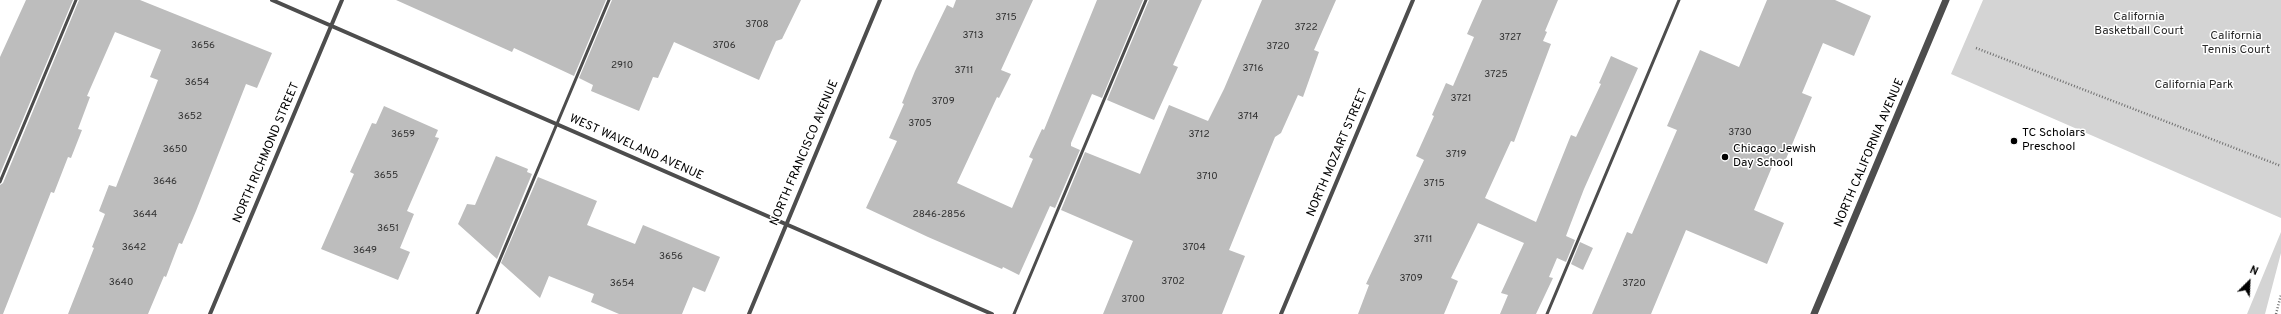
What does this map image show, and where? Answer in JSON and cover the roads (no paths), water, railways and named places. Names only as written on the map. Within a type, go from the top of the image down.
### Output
[{"type":"street","name":"WEST WAVELAND AVENUE","points":[[272,0],[992,314]]},
{"type":"street","name":"NORTH RICHMOND STREET","points":[[210,314],[342,0]]},
{"type":"street","name":"NORTH FRANCISCO AVENUE","points":[[749,314],[880,0]]},
{"type":"street","name":"NORTH MOZART STREET","points":[[1281,314],[1413,0]]},
{"type":"street","name":"NORTH CALIFORNIA AVENUE","points":[[1814,314],[1946,0]]},
{"type":"lane","points":[[0,182],[76,0]]},
{"type":"lane","points":[[477,314],[609,0]]},
{"type":"lane","points":[[1014,314],[1146,0]]},
{"type":"lane","points":[[1546,314],[1679,0]]},
{"type":"place","name":"TC Scholars Preschool","points":[[2014,141]]},
{"type":"place","name":"Chicago Jewish Day School","points":[[1725,157]]},
{"type":"park label","name":"California Basketball Court","points":[[2139,25]]},
{"type":"park label","name":"California Tennis Court","points":[[2236,44]]},
{"type":"park label","name":"California Park","points":[[2194,86]]}]
